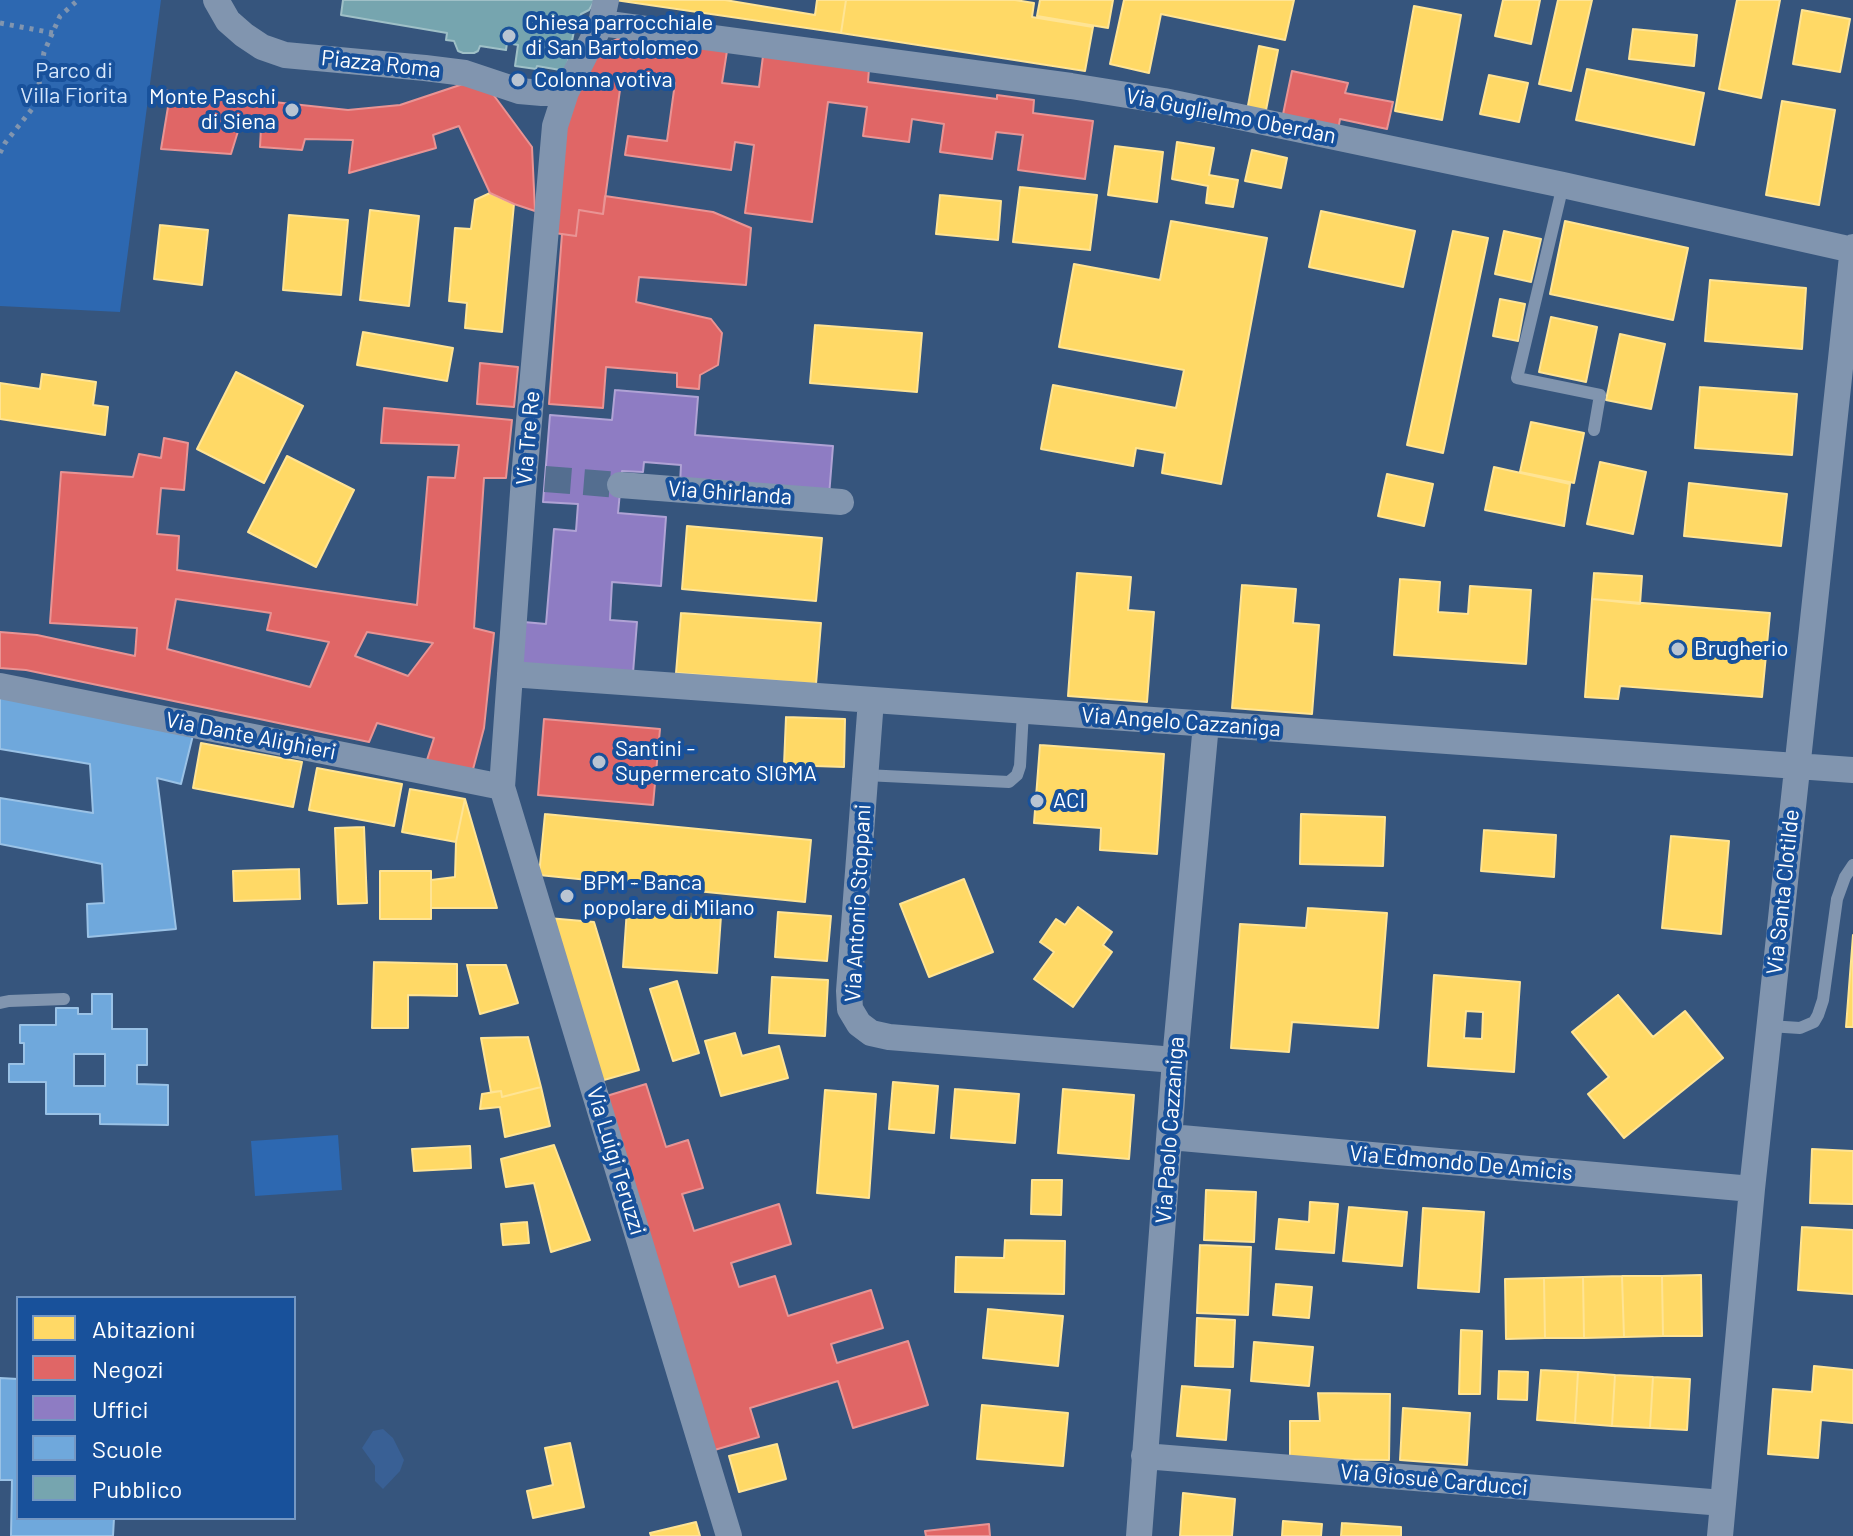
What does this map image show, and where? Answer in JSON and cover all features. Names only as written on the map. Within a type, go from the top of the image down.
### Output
[{"type":"street","name":"Piazza Roma","points":[[216,0],[228,21],[244,35],[262,47],[285,55],[465,73],[519,91],[566,92]]},
{"type":"street","name":"Via Tre Re","points":[[502,787],[510,674],[535,479],[554,137],[566,92],[603,12]]},
{"type":"street","name":"Via Guglielmo Oberdan","points":[[603,12],[1190,105],[1853,249]]},
{"type":"street","name":"Via Santa Clotilde","points":[[1720,1536],[1752,1189],[1853,249]]},
{"type":"street","name":"Via Ghirlanda","points":[[620,485],[841,502]]},
{"type":"street","name":"Via Angelo Cazzaniga","points":[[510,674],[1853,770]]},
{"type":"street","name":"Via Dante Alighieri","points":[[0,686],[502,787]]},
{"type":"street","name":"Via Antonio Stoppani","points":[[871,700],[849,991],[854,1018],[865,1030],[889,1037],[1175,1060]]},
{"type":"street","name":"Via Paolo Cazzaniga","points":[[1139,1536],[1175,1060],[1206,724]]},
{"type":"street","name":"Via Luigi Teruzzi","points":[[502,787],[729,1536]]},
{"type":"street","name":"Via Edmondo De Amicis","points":[[1170,1137],[1752,1189]]},
{"type":"street","name":"Via Giosuè Carducci","points":[[1144,1456],[1723,1503]]},
{"type":"lane","points":[[1563,185],[1517,378],[1600,395],[1594,430]]},
{"type":"lane","points":[[865,775],[1009,782],[1017,775],[1020,766],[1023,711]]},
{"type":"lane","points":[[1769,1026],[1800,1028],[1814,1022],[1818,1015],[1823,1000],[1837,899],[1853,865]]},
{"type":"lane","points":[[0,1003],[64,999]]},
{"type":"path","points":[[0,153],[36,104],[44,52],[60,16],[78,0]]},
{"type":"path","points":[[0,23],[53,33]]},
{"type":"green space","name":"Parco di Villa Fiorita","points":[[0,0],[161,0],[120,312],[0,306]]},
{"type":"green space","points":[[338,1135],[342,1190],[255,1196],[251,1141]]},
{"type":"shaded area","points":[[383,1429],[393,1438],[404,1460],[400,1471],[383,1489],[375,1481],[375,1466],[362,1448],[373,1431]]},
{"type":"building: Abitazioni","points":[[615,0],[725,0],[815,15],[817,0],[846,0],[841,33]]},
{"type":"building: Abitazioni","points":[[846,0],[1015,0],[1034,3],[1032,17],[1093,27],[1085,71],[841,33]]},
{"type":"building: Abitazioni","points":[[1040,0],[1113,0],[1108,28],[1037,16]]},
{"type":"building: Abitazioni","points":[[1124,0],[1294,0],[1285,40],[1161,14],[1149,73],[1110,64]]},
{"type":"building: Abitazioni","points":[[1503,0],[1540,0],[1531,44],[1495,36]]},
{"type":"building: Abitazioni","points":[[1558,0],[1592,0],[1571,91],[1539,84]]},
{"type":"building: Abitazioni","points":[[1737,0],[1780,0],[1761,98],[1719,89]]},
{"type":"building: Abitazioni","points":[[1414,6],[1461,15],[1442,120],[1395,111]]},
{"type":"building: Abitazioni","points":[[1802,10],[1850,19],[1840,72],[1793,64]]},
{"type":"building: Abitazioni","points":[[1633,29],[1697,35],[1694,66],[1629,59]]},
{"type":"building: Abitazioni","points":[[1259,46],[1278,50],[1265,115],[1247,111]]},
{"type":"building: Abitazioni","points":[[1587,69],[1704,93],[1694,145],[1576,120]]},
{"type":"building: Abitazioni","points":[[1489,75],[1528,83],[1519,122],[1480,114]]},
{"type":"building: Abitazioni","points":[[1782,101],[1835,110],[1819,205],[1766,195]]},
{"type":"building: Abitazioni","points":[[1177,142],[1214,148],[1209,175],[1238,180],[1233,207],[1206,203],[1208,186],[1172,179]]},
{"type":"building: Abitazioni","points":[[1115,146],[1163,152],[1157,202],[1108,195]]},
{"type":"building: Abitazioni","points":[[1252,150],[1287,158],[1281,188],[1245,181]]},
{"type":"building: Abitazioni","points":[[1020,187],[1097,195],[1090,250],[1013,242]]},
{"type":"building: Abitazioni","points":[[490,193],[514,204],[502,332],[465,328],[467,303],[449,301],[455,228],[471,229],[475,200]]},
{"type":"building: Abitazioni","points":[[940,195],[1001,201],[998,240],[936,234]]},
{"type":"building: Abitazioni","points":[[370,210],[419,216],[409,306],[360,300]]},
{"type":"building: Abitazioni","points":[[1321,211],[1415,231],[1403,287],[1309,267]]},
{"type":"building: Abitazioni","points":[[289,215],[348,220],[341,295],[283,290]]},
{"type":"building: Abitazioni","points":[[1171,221],[1267,238],[1221,484],[1162,473],[1165,453],[1136,448],[1133,466],[1041,449],[1053,385],[1176,408],[1184,370],[1059,347],[1074,264],[1160,280]]},
{"type":"building: Abitazioni","points":[[1565,221],[1688,248],[1673,320],[1550,294]]},
{"type":"building: Abitazioni","points":[[160,225],[208,230],[202,285],[154,279]]},
{"type":"building: Abitazioni","points":[[1453,231],[1488,238],[1443,453],[1407,445]]},
{"type":"building: Abitazioni","points":[[1504,231],[1541,239],[1531,282],[1495,274]]},
{"type":"building: Abitazioni","points":[[1710,280],[1806,288],[1802,349],[1705,341]]},
{"type":"building: Abitazioni","points":[[1500,299],[1525,304],[1518,341],[1493,336]]},
{"type":"building: Abitazioni","points":[[1551,317],[1597,327],[1586,382],[1539,372]]},
{"type":"building: Abitazioni","points":[[815,325],[922,333],[917,392],[810,383]]},
{"type":"building: Abitazioni","points":[[363,332],[453,348],[447,381],[357,365]]},
{"type":"building: Abitazioni","points":[[1620,334],[1665,344],[1651,409],[1606,400]]},
{"type":"building: Abitazioni","points":[[236,372],[303,406],[264,483],[197,449]]},
{"type":"building: Abitazioni","points":[[42,374],[96,382],[93,405],[108,407],[105,435],[0,419],[0,383],[40,389]]},
{"type":"building: Abitazioni","points":[[1700,387],[1797,394],[1792,455],[1695,448]]},
{"type":"building: Abitazioni","points":[[1531,422],[1584,433],[1574,483],[1520,472]]},
{"type":"building: Abitazioni","points":[[287,456],[354,490],[316,567],[248,532]]},
{"type":"building: Abitazioni","points":[[1600,462],[1646,472],[1633,534],[1587,524]]},
{"type":"building: Abitazioni","points":[[1494,467],[1570,484],[1564,526],[1485,510]]},
{"type":"building: Abitazioni","points":[[1387,474],[1433,484],[1424,526],[1378,516]]},
{"type":"building: Abitazioni","points":[[1689,483],[1787,494],[1781,546],[1684,536]]},
{"type":"building: Abitazioni","points":[[687,526],[822,538],[816,601],[682,589]]},
{"type":"building: Abitazioni","points":[[1077,573],[1131,577],[1128,610],[1154,612],[1147,702],[1068,696]]},
{"type":"building: Abitazioni","points":[[1594,573],[1642,576],[1640,604],[1592,599]]},
{"type":"building: Abitazioni","points":[[1400,579],[1440,582],[1438,612],[1468,614],[1470,586],[1531,590],[1526,664],[1394,655]]},
{"type":"building: Abitazioni","points":[[1242,585],[1296,589],[1293,623],[1319,625],[1312,714],[1232,708]]},
{"type":"building: Abitazioni","name":"Brugherio","points":[[1592,599],[1770,613],[1762,697],[1620,686],[1618,699],[1585,697]]},
{"type":"building: Abitazioni","points":[[681,613],[821,623],[816,684],[676,673]]},
{"type":"building: Abitazioni","points":[[786,717],[845,719],[844,767],[784,765]]},
{"type":"building: Abitazioni","points":[[201,743],[302,762],[293,807],[193,788]]},
{"type":"building: Abitazioni","points":[[1040,745],[1164,754],[1157,854],[1100,850],[1101,828],[1034,823]]},
{"type":"building: Abitazioni","points":[[317,768],[402,784],[394,826],[309,810]]},
{"type":"building: Abitazioni","points":[[410,789],[465,799],[456,842],[402,832]]},
{"type":"building: Abitazioni","points":[[465,799],[497,908],[431,908],[431,880],[455,877],[456,842]]},
{"type":"building: Abitazioni","points":[[545,814],[811,840],[805,902],[539,875]]},
{"type":"building: Abitazioni","points":[[1301,814],[1385,817],[1383,866],[1300,864]]},
{"type":"building: Abitazioni","points":[[364,827],[367,903],[338,904],[335,828]]},
{"type":"building: Abitazioni","points":[[1484,830],[1556,835],[1554,877],[1481,871]]},
{"type":"building: Abitazioni","points":[[1671,836],[1729,841],[1721,934],[1662,928]]},
{"type":"building: Abitazioni","points":[[299,869],[300,899],[234,901],[233,871]]},
{"type":"building: Abitazioni","points":[[380,871],[431,871],[431,919],[380,919]]},
{"type":"building: Abitazioni","points":[[964,879],[993,952],[929,977],[900,904]]},
{"type":"building: Abitazioni","points":[[1078,907],[1112,932],[1103,945],[1112,952],[1073,1007],[1034,979],[1054,952],[1040,942],[1056,919],[1065,925]]},
{"type":"building: Abitazioni","points":[[1308,908],[1387,913],[1378,1028],[1292,1022],[1289,1052],[1231,1048],[1240,924],[1306,928]]},
{"type":"building: Abitazioni","points":[[627,909],[721,916],[717,973],[623,967]]},
{"type":"building: Abitazioni","points":[[778,912],[831,916],[827,961],[775,957]]},
{"type":"building: Abitazioni","points":[[548,918],[594,922],[639,1070],[597,1082]]},
{"type":"building: Abitazioni","points":[[1853,935],[1853,1027],[1846,1027]]},
{"type":"building: Abitazioni","points":[[374,962],[457,964],[457,996],[408,995],[408,1028],[372,1028]]},
{"type":"building: Abitazioni","points":[[467,965],[506,965],[518,1003],[480,1014]]},
{"type":"building: Abitazioni","points":[[1434,975],[1520,982],[1514,1072],[1428,1066]],"holes":[[[1466,1011],[1483,1012],[1482,1039],[1464,1038]]]},
{"type":"building: Abitazioni","points":[[772,977],[828,980],[825,1036],[769,1033]]},
{"type":"building: Abitazioni","points":[[677,981],[699,1053],[673,1061],[650,989]]},
{"type":"building: Abitazioni","points":[[1618,995],[1653,1037],[1685,1011],[1723,1058],[1624,1138],[1588,1094],[1609,1077],[1572,1032]]},
{"type":"building: Abitazioni","points":[[735,1033],[742,1056],[779,1046],[788,1078],[721,1096],[705,1041]]},
{"type":"building: Abitazioni","points":[[528,1037],[541,1087],[502,1097],[501,1091],[491,1092],[481,1038]]},
{"type":"building: Abitazioni","points":[[893,1082],[938,1086],[934,1133],[889,1129]]},
{"type":"building: Abitazioni","points":[[541,1087],[550,1126],[505,1137],[500,1107],[480,1109],[482,1094],[501,1091],[502,1097]]},
{"type":"building: Abitazioni","points":[[955,1089],[1019,1094],[1015,1143],[951,1138]]},
{"type":"building: Abitazioni","points":[[1063,1089],[1134,1095],[1129,1159],[1058,1153]]},
{"type":"building: Abitazioni","points":[[825,1090],[876,1094],[869,1198],[817,1193]]},
{"type":"building: Abitazioni","points":[[554,1145],[590,1240],[551,1252],[534,1183],[506,1187],[501,1159]]},
{"type":"building: Abitazioni","points":[[470,1146],[471,1168],[414,1171],[412,1149]]},
{"type":"building: Abitazioni","points":[[1812,1149],[1853,1151],[1853,1204],[1810,1203]]},
{"type":"building: Abitazioni","points":[[1032,1180],[1062,1180],[1061,1215],[1031,1214]]},
{"type":"building: Abitazioni","points":[[1206,1190],[1256,1192],[1254,1242],[1204,1240]]},
{"type":"building: Abitazioni","points":[[1310,1202],[1338,1204],[1334,1253],[1276,1249],[1279,1219],[1309,1222]]},
{"type":"building: Abitazioni","points":[[1349,1207],[1407,1212],[1402,1266],[1343,1261]]},
{"type":"building: Abitazioni","points":[[1423,1208],[1484,1212],[1479,1292],[1418,1288]]},
{"type":"building: Abitazioni","points":[[527,1222],[529,1243],[503,1245],[501,1224]]},
{"type":"building: Abitazioni","points":[[1802,1227],[1853,1230],[1853,1294],[1798,1290]]},
{"type":"building: Abitazioni","points":[[1005,1240],[1065,1241],[1064,1294],[955,1292],[956,1257],[1004,1258]]},
{"type":"building: Abitazioni","points":[[1200,1245],[1251,1247],[1248,1315],[1197,1313]]},
{"type":"building: Abitazioni","points":[[1701,1275],[1702,1336],[1663,1336],[1662,1276]]},
{"type":"building: Abitazioni","points":[[1622,1276],[1662,1276],[1663,1336],[1624,1337]]},
{"type":"building: Abitazioni","points":[[1622,1276],[1624,1337],[1584,1338],[1583,1277]]},
{"type":"building: Abitazioni","points":[[1583,1277],[1584,1338],[1545,1338],[1544,1278]]},
{"type":"building: Abitazioni","points":[[1544,1278],[1545,1338],[1506,1339],[1505,1279]]},
{"type":"building: Abitazioni","points":[[1276,1284],[1312,1287],[1309,1318],[1273,1315]]},
{"type":"building: Abitazioni","points":[[988,1309],[1063,1316],[1058,1366],[983,1358]]},
{"type":"building: Abitazioni","points":[[1197,1318],[1235,1320],[1233,1367],[1195,1366]]},
{"type":"building: Abitazioni","points":[[1461,1330],[1482,1331],[1480,1394],[1459,1394]]},
{"type":"building: Abitazioni","points":[[1254,1342],[1313,1347],[1309,1386],[1251,1381]]},
{"type":"building: Abitazioni","points":[[1814,1366],[1853,1370],[1853,1423],[1821,1420],[1818,1458],[1768,1454],[1773,1389],[1812,1392]]},
{"type":"building: Abitazioni","points":[[1541,1370],[1578,1372],[1575,1423],[1537,1420]]},
{"type":"building: Abitazioni","points":[[1499,1371],[1528,1372],[1527,1400],[1498,1399]]},
{"type":"building: Abitazioni","points":[[1578,1372],[1615,1375],[1612,1426],[1575,1423]]},
{"type":"building: Abitazioni","points":[[1615,1375],[1653,1377],[1650,1428],[1612,1426]]},
{"type":"building: Abitazioni","points":[[1653,1377],[1690,1379],[1687,1430],[1650,1428]]},
{"type":"building: Abitazioni","points":[[1182,1386],[1230,1390],[1226,1440],[1177,1436]]},
{"type":"building: Abitazioni","points":[[1318,1393],[1390,1394],[1389,1460],[1290,1459],[1290,1421],[1320,1421]]},
{"type":"building: Abitazioni","points":[[982,1405],[1068,1413],[1063,1466],[977,1459]]},
{"type":"building: Abitazioni","points":[[1403,1408],[1470,1413],[1467,1465],[1400,1460]]},
{"type":"building: Abitazioni","points":[[570,1443],[584,1507],[533,1518],[527,1491],[553,1485],[545,1448]]},
{"type":"building: Abitazioni","points":[[777,1444],[786,1479],[739,1492],[729,1456]]},
{"type":"building: Abitazioni","points":[[1183,1493],[1235,1499],[1232,1536],[1180,1536]]},
{"type":"building: Abitazioni","points":[[1283,1521],[1322,1524],[1321,1536],[1282,1536]]},
{"type":"building: Abitazioni","points":[[696,1522],[700,1536],[651,1536],[650,1533]]},
{"type":"building: Abitazioni","points":[[1342,1523],[1401,1527],[1401,1536],[1341,1536]]},
{"type":"building: Negozi","points":[[622,37],[727,51],[722,83],[759,87],[763,56],[869,69],[868,82],[997,99],[997,95],[1034,100],[1033,113],[1093,121],[1085,179],[1018,170],[1023,135],[996,132],[992,159],[940,152],[944,124],[912,119],[909,142],[863,136],[867,107],[828,102],[812,222],[745,213],[754,145],[735,142],[731,170],[625,155],[628,136],[667,141],[675,83],[622,75],[603,214],[579,210],[576,236],[547,232],[561,123],[596,49]]},
{"type":"building: Negozi","points":[[1292,71],[1348,83],[1345,93],[1393,102],[1387,129],[1340,119],[1337,136],[1281,124]]},
{"type":"building: Negozi","points":[[481,78],[532,147],[535,211],[490,193],[459,126],[433,135],[436,148],[349,173],[353,140],[305,139],[302,150],[260,147],[261,128],[239,128],[231,154],[161,149],[170,95],[162,90],[348,110],[400,105]]},
{"type":"building: Negozi","points":[[605,196],[713,212],[751,228],[746,285],[639,277],[636,302],[711,319],[722,333],[718,365],[700,375],[699,389],[677,387],[677,373],[606,367],[603,408],[549,404],[562,234],[576,236],[579,210],[603,214]]},
{"type":"building: Negozi","points":[[480,363],[518,367],[514,407],[477,404]]},
{"type":"building: Negozi","points":[[384,408],[512,420],[506,478],[484,478],[474,628],[494,633],[484,728],[472,773],[426,763],[434,738],[377,723],[369,742],[26,670],[0,668],[0,632],[37,635],[135,656],[137,628],[50,623],[61,472],[133,477],[139,454],[161,458],[164,438],[188,443],[184,490],[161,488],[157,534],[179,536],[177,570],[417,605],[428,477],[455,478],[459,445],[381,443]],"holes":[[[176,599],[271,613],[267,630],[329,642],[310,687],[167,649]],[[367,632],[433,643],[408,676],[355,656]]]},
{"type":"building: Negozi","name":"Santini - Supermercato SIGMA","points":[[544,719],[660,729],[653,805],[538,795]]},
{"type":"building: Negozi","points":[[646,1084],[666,1147],[688,1140],[703,1188],[682,1194],[694,1231],[779,1204],[791,1244],[731,1263],[739,1287],[775,1276],[788,1316],[871,1290],[883,1328],[831,1344],[837,1363],[908,1341],[928,1405],[853,1428],[838,1381],[750,1408],[759,1437],[711,1451],[600,1098]]},
{"type":"building: Negozi","points":[[989,1524],[990,1536],[926,1536],[925,1531]]},
{"type":"building: Uffici","points":[[615,390],[698,397],[695,435],[833,446],[829,496],[680,484],[681,465],[644,462],[643,472],[622,471],[618,513],[666,517],[661,586],[612,582],[610,620],[637,622],[633,673],[521,664],[524,622],[546,624],[554,529],[576,531],[578,504],[543,502],[550,415],[612,420]]},
{"type":"building: Scuole","points":[[0,693],[194,731],[181,784],[157,778],[176,929],[88,937],[87,904],[104,903],[102,864],[0,844],[0,798],[93,813],[90,764],[0,749]]},
{"type":"building: Scuole","points":[[92,994],[112,994],[112,1029],[147,1029],[147,1065],[137,1065],[137,1084],[168,1085],[168,1125],[100,1124],[100,1114],[46,1114],[46,1082],[9,1082],[9,1064],[24,1064],[20,1025],[56,1025],[56,1008],[78,1008],[78,1014],[92,1014]],"holes":[[[74,1054],[105,1054],[105,1086],[74,1086]]]},
{"type":"building: Scuole","points":[[0,1378],[16,1379],[16,1520],[114,1520],[113,1536],[11,1536],[12,1480],[0,1480]]},
{"type":"building: Pubblico","name":"Chiesa parrocchiale di San Bartolomeo","points":[[343,0],[595,0],[589,10],[581,14],[579,31],[574,31],[566,71],[515,66],[518,45],[507,43],[506,50],[480,46],[474,53],[463,53],[458,51],[454,41],[446,40],[447,33],[341,15]]},
{"type":"tunnel","points":[[545,479],[620,485]]},
{"type":"place","name":"Chiesa parrocchiale di San Bartolomeo","points":[[509,36]]},
{"type":"place","name":"Colonna votiva","points":[[518,80]]},
{"type":"place","name":"Monte Paschi di Siena","points":[[292,110]]},
{"type":"place","name":"Brugherio","points":[[1678,649]]},
{"type":"place","name":"Santini - Supermercato SIGMA","points":[[599,762]]},
{"type":"place","name":"ACI","points":[[1037,801]]},
{"type":"place","name":"BPM - Banca popolare di Milano","points":[[567,896]]}]
